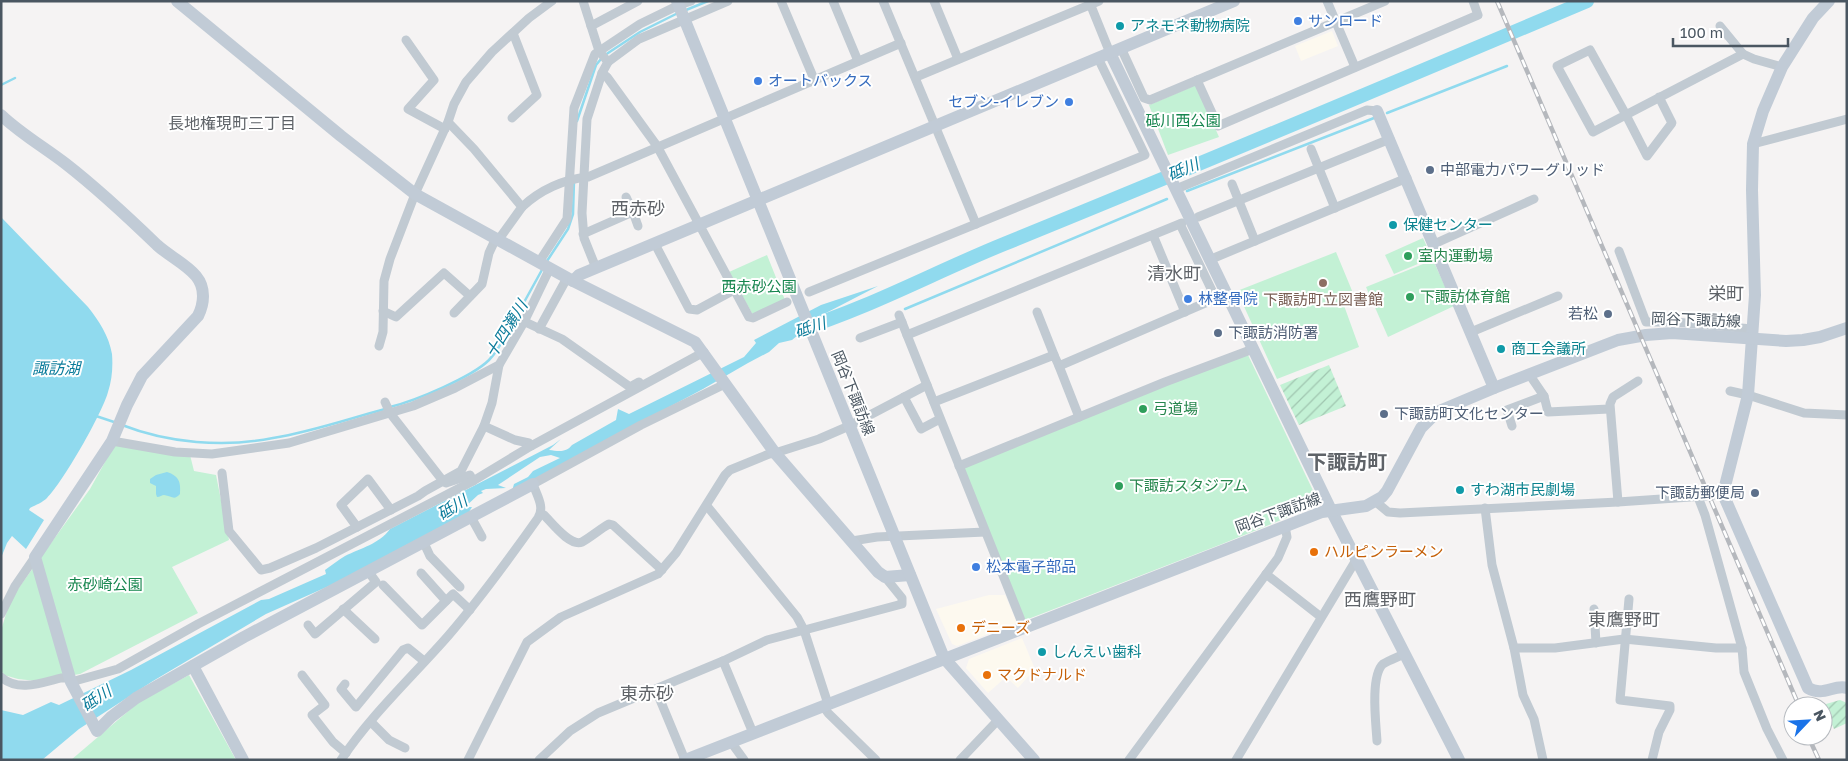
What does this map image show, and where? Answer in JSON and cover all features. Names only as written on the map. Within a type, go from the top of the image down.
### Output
[{"type":"street","points":[[177,1],[341,136],[415,194],[617,304],[685,335],[695,342],[775,454],[902,598],[902,604],[767,640],[586,720],[570,731],[539,760]]},
{"type":"street","points":[[379,346],[383,332],[384,281],[415,194],[447,126],[454,104],[466,82],[492,52],[528,18],[552,1]]},
{"type":"street","points":[[222,473],[230,531],[261,570],[316,548],[418,496],[461,471],[484,426],[492,403],[499,365],[523,322],[544,265],[567,219],[577,178],[588,112],[602,73],[603,56],[583,1]]},
{"type":"street","points":[[591,26],[638,1]]},
{"type":"street","points":[[603,56],[640,24],[682,8],[728,1]]},
{"type":"street","points":[[781,1],[814,79]]},
{"type":"street","points":[[832,1],[858,61]]},
{"type":"street","points":[[883,1],[976,224]]},
{"type":"street","points":[[934,1],[958,59]]},
{"type":"street","points":[[539,329],[570,279],[1234,1]]},
{"type":"street","points":[[1327,1],[1355,67]]},
{"type":"street","points":[[1110,53],[1144,98],[1150,100],[1385,1]]},
{"type":"street","points":[[1197,80],[1218,126],[1478,15],[1473,1]]},
{"type":"street","points":[[1829,1],[1813,18],[1782,67],[1763,111],[1753,144],[1752,190],[1755,295],[1748,395],[1722,494],[1808,688],[1820,692],[1842,687],[1847,688]]},
{"type":"street","points":[[809,292],[1145,155],[1093,2],[916,77]]},
{"type":"street","points":[[596,268],[583,234],[577,178],[575,109],[595,54],[603,56],[639,39],[682,8]]},
{"type":"street","name":"岡谷下諏訪線","points":[[682,8],[811,333],[944,658],[1034,760]]},
{"type":"street","points":[[1720,26],[1742,54],[1782,67]]},
{"type":"street","points":[[512,118],[537,95],[513,32]]},
{"type":"street","points":[[406,40],[434,80],[408,109],[447,126],[474,149],[522,207]]},
{"type":"street","points":[[454,313],[482,284],[488,253],[522,207],[534,196],[577,178],[588,177],[901,43]]},
{"type":"street","points":[[1660,97],[1672,123],[1646,156],[1626,115],[1590,50],[1557,66],[1593,132],[1626,115],[1660,97],[1742,54]]},
{"type":"street","points":[[1110,53],[1209,260],[1221,296]]},
{"type":"street","points":[[602,73],[607,77],[657,146],[749,317],[753,318],[787,302]]},
{"type":"street","points":[[575,109],[588,112]]},
{"type":"street","points":[[1175,188],[1367,110],[1377,111],[1407,178],[1494,388]]},
{"type":"street","points":[[1,115],[26,137],[66,164],[141,228],[158,246],[196,276],[201,285],[203,303],[198,316],[142,376],[113,438],[15,586],[1,614]]},
{"type":"street","points":[[1753,144],[1847,119]]},
{"type":"street","points":[[1198,217],[1390,139]]},
{"type":"street","points":[[1311,150],[1335,208]]},
{"type":"street","points":[[1209,260],[1407,178]]},
{"type":"street","points":[[1232,184],[1255,241]]},
{"type":"street","points":[[626,197],[638,226]]},
{"type":"street","points":[[1434,244],[1534,199]]},
{"type":"street","points":[[583,234],[633,212]]},
{"type":"street","points":[[907,335],[1181,224],[1253,349],[1454,758]]},
{"type":"street","points":[[1153,235],[1185,312]]},
{"type":"street","points":[[655,244],[689,309],[697,310],[734,290]]},
{"type":"street","points":[[1619,251],[1646,322],[1675,322],[1752,334]]},
{"type":"street","points":[[383,311],[396,317],[444,273],[470,296]]},
{"type":"street","points":[[1058,366],[1221,296]]},
{"type":"street","points":[[1471,332],[1558,296]]},
{"type":"street","points":[[1036,312],[1079,417]]},
{"type":"street","points":[[511,316],[562,339],[630,387],[650,377],[652,381]]},
{"type":"street","points":[[860,338],[901,319],[1024,628]]},
{"type":"street","name":"岡谷下諏訪線","points":[[944,658],[1322,512],[1355,509],[1376,502],[1387,491],[1421,428],[1437,412],[1618,340],[1672,333],[1752,334],[1804,340],[1847,328]]},
{"type":"street","points":[[959,466],[1253,349]]},
{"type":"street","points":[[73,685],[118,669],[198,624],[473,481],[531,446],[652,381],[705,355]]},
{"type":"street","points":[[934,402],[1054,355]]},
{"type":"street","points":[[113,438],[175,452],[212,454],[290,443],[388,407],[413,406],[499,365]]},
{"type":"street","points":[[1529,374],[1544,396],[1548,412],[1609,409]]},
{"type":"street","points":[[35,558],[73,685],[97,731],[136,698],[193,666],[723,381]]},
{"type":"street","points":[[1618,502],[1609,409],[1613,397],[1638,381]]},
{"type":"street","points":[[468,760],[526,642],[560,617],[653,577],[662,570],[676,553],[707,506],[724,475],[730,470],[769,454],[775,454],[819,439],[849,426],[927,385]]},
{"type":"street","points":[[1730,391],[1804,413],[1847,415]]},
{"type":"street","points":[[1512,426],[1507,410],[1544,396]]},
{"type":"street","points":[[904,397],[921,429],[940,419]]},
{"type":"street","points":[[388,407],[443,481],[446,483],[470,475],[473,481]]},
{"type":"street","points":[[484,426],[515,440],[529,443],[531,446]]},
{"type":"street","points":[[357,527],[341,505],[368,479],[391,510]]},
{"type":"street","points":[[302,675],[325,705],[312,715],[343,756],[470,610],[541,514],[541,507],[533,484]]},
{"type":"street","points":[[1376,502],[1388,512],[1400,513],[1618,502],[1722,494]]},
{"type":"street","points":[[418,496],[434,496],[437,500]]},
{"type":"street","points":[[1698,497],[1705,515],[1742,648],[1744,672],[1767,730],[1783,760]]},
{"type":"street","points":[[707,506],[797,617],[804,630],[828,713],[876,760]]},
{"type":"street","points":[[1485,508],[1492,565],[1514,648],[1523,695],[1534,720],[1543,760]]},
{"type":"street","points":[[541,514],[574,543],[581,542],[609,524],[613,525],[662,570]]},
{"type":"street","points":[[471,517],[482,537]]},
{"type":"street","points":[[1130,760],[1278,558],[1287,537],[1285,526]]},
{"type":"street","points":[[852,541],[862,538],[895,538],[985,532]]},
{"type":"street","points":[[424,543],[430,556],[460,587]]},
{"type":"street","points":[[1236,760],[1356,560]]},
{"type":"street","points":[[308,625],[315,634],[376,582],[368,571]]},
{"type":"street","points":[[420,573],[446,601]]},
{"type":"street","points":[[1266,574],[1321,618]]},
{"type":"street","points":[[885,578],[910,575]]},
{"type":"street","points":[[382,585],[422,625],[453,594],[470,610]]},
{"type":"street","points":[[1629,599],[1620,700],[1670,706],[1670,710],[1658,732],[1652,760]]},
{"type":"street","points":[[343,609],[375,639]]},
{"type":"street","points":[[1594,609],[1596,643]]},
{"type":"street","points":[[1514,648],[1555,648],[1624,639],[1716,648],[1742,648]]},
{"type":"street","points":[[345,684],[341,689],[356,707],[402,650],[408,648],[424,661]]},
{"type":"street","points":[[1377,741],[1375,693],[1377,676],[1382,665],[1404,654]]},
{"type":"street","points":[[656,690],[685,760],[944,658]]},
{"type":"street","points":[[723,661],[753,733]]},
{"type":"street","points":[[193,666],[243,760]]},
{"type":"street","points":[[1,677],[13,685],[21,686],[61,678],[67,678],[73,685]]},
{"type":"street","points":[[960,760],[998,720]]},
{"type":"street","points":[[371,722],[389,740],[405,748]]},
{"type":"street","points":[[731,742],[744,760]]},
{"type":"shaded area","points":[[1332,31],[1338,46],[1301,61],[1295,46]]},
{"type":"shaded area","points":[[989,595],[1005,595],[1017,623],[957,646],[952,644],[936,609]]},
{"type":"shaded area","points":[[1022,638],[1035,669],[1018,688],[1006,677],[988,693],[966,668],[969,659]]},
{"type":"green space","name":"砥川西公園","points":[[1196,85],[1219,137],[1168,155],[1149,105]]},
{"type":"green space","name":"室内運動場","points":[[1423,238],[1432,258],[1394,274],[1385,255]]},
{"type":"green space","points":[[1336,252],[1353,293],[1342,300],[1359,347],[1277,379],[1237,291]]},
{"type":"green space","name":"西赤砂公園","points":[[767,255],[785,300],[753,315],[729,272]]},
{"type":"green space","name":"下諏訪体育館","points":[[1433,260],[1454,306],[1388,337],[1366,287]]},
{"type":"green space","points":[[1247,353],[1319,503],[1318,505],[1023,621],[963,467]]},
{"type":"green space","points":[[1329,365],[1346,406],[1299,425],[1280,385]]},
{"type":"green space","name":"赤砂崎公園","points":[[115,444],[190,455],[194,471],[216,475],[229,540],[172,567],[198,613],[80,674],[36,681],[4,675],[1,670],[1,631],[10,600],[90,489]]},
{"type":"green space","points":[[189,675],[236,760],[71,760],[139,702]]},
{"type":"green space","points":[[1840,700],[1847,703],[1847,723],[1834,729],[1833,727],[1833,702]]},
{"type":"water","name":"諏訪湖","points":[[1,217],[92,312],[109,341],[112,354],[112,373],[104,402],[81,447],[54,490],[29,510],[44,520],[26,549],[12,536],[1,558]]},
{"type":"water","points":[[878,286],[824,314],[792,340],[779,343],[769,352],[703,389],[512,491],[514,484],[528,477],[533,471],[560,458],[551,455],[540,457],[498,485],[506,488],[481,491],[483,493],[465,507],[472,507],[469,512],[338,582],[266,614],[153,681],[79,729],[42,760],[1,760],[1,710],[23,715],[51,702],[59,705],[131,670],[261,600],[269,599],[326,574],[325,570],[337,561],[375,542],[390,529],[553,445],[561,439],[549,450],[562,451],[567,449],[616,420],[618,409],[629,414],[744,357],[756,343],[754,340],[821,305]]},
{"type":"water","points":[[167,472],[174,475],[178,480],[180,494],[174,498],[164,495],[157,497],[156,486],[150,483],[150,479]]},
{"type":"waterway","name":"十四瀬川","points":[[686,10],[708,1]]},
{"type":"waterway","name":"砥川","points":[[798,330],[876,301],[978,255],[1587,1]]},
{"type":"waterway","name":"十四瀬川","points":[[605,55],[640,32],[678,13]]},
{"type":"waterway","name":"十四瀬川","points":[[577,121],[596,65],[601,59]]},
{"type":"waterway","points":[[1387,113],[1507,66]]},
{"type":"waterway","points":[[1,85],[15,78]]},
{"type":"waterway","points":[[1187,191],[1374,118]]},
{"type":"waterway","name":"十四瀬川","points":[[547,261],[568,229],[573,214],[574,181]]},
{"type":"waterway","points":[[905,309],[1167,199]]},
{"type":"waterway","name":"十四瀬川","points":[[517,315],[543,268]]},
{"type":"waterway","name":"十四瀬川","points":[[390,407],[414,400],[442,388],[481,367],[496,351],[514,320]]},
{"type":"waterway","name":"十四瀬川","points":[[122,425],[177,440],[235,443],[301,432],[385,409]]},
{"type":"waterway","name":"十四瀬川","points":[[96,416],[114,422]]},
{"type":"railway","points":[[1497,1],[1795,696]]},
{"type":"railway","points":[[1813,746],[1819,760]]},
{"type":"place","name":"サンロード","points":[[1298,21]]},
{"type":"place","name":"アネモネ動物病院","points":[[1120,26]]},
{"type":"place","name":"オートバックス","points":[[758,81]]},
{"type":"place","name":"セブン-イレブン","points":[[1069,102]]},
{"type":"place","name":"中部電力パワーグリッド","points":[[1430,170]]},
{"type":"place","name":"保健センター","points":[[1393,225]]},
{"type":"place","name":"室内運動場","points":[[1408,256]]},
{"type":"place","name":"下諏訪町立図書館","points":[[1323,283]]},
{"type":"place","name":"下諏訪体育館","points":[[1410,297]]},
{"type":"place","name":"林整骨院","points":[[1188,299]]},
{"type":"place","name":"若松","points":[[1608,314]]},
{"type":"place","name":"下諏訪消防署","points":[[1218,333]]},
{"type":"place","name":"商工会議所","points":[[1501,349]]},
{"type":"place","name":"弓道場","points":[[1143,409]]},
{"type":"place","name":"下諏訪町文化センター","points":[[1384,414]]},
{"type":"place","name":"下諏訪スタジアム","points":[[1119,486]]},
{"type":"place","name":"すわ湖市民劇場","points":[[1460,490]]},
{"type":"place","name":"下諏訪郵便局","points":[[1755,493]]},
{"type":"place","name":"ハルピンラーメン","points":[[1314,552]]},
{"type":"place","name":"松本電子部品","points":[[976,567]]},
{"type":"place","name":"デニーズ","points":[[961,628]]},
{"type":"place","name":"しんえい歯科","points":[[1042,652]]},
{"type":"place","name":"マクドナルド","points":[[987,675]]},
{"type":"district","name":"長地権現町三丁目","points":[[232,123]]},
{"type":"district","name":"西赤砂","points":[[638,209]]},
{"type":"district","name":"清水町","points":[[1174,274]]},
{"type":"district","name":"栄町","points":[[1726,294]]},
{"type":"district","name":"下諏訪町","points":[[1347,462]]},
{"type":"district","name":"西鷹野町","points":[[1380,600]]},
{"type":"district","name":"東鷹野町","points":[[1624,620]]},
{"type":"district","name":"東赤砂","points":[[647,694]]}]
